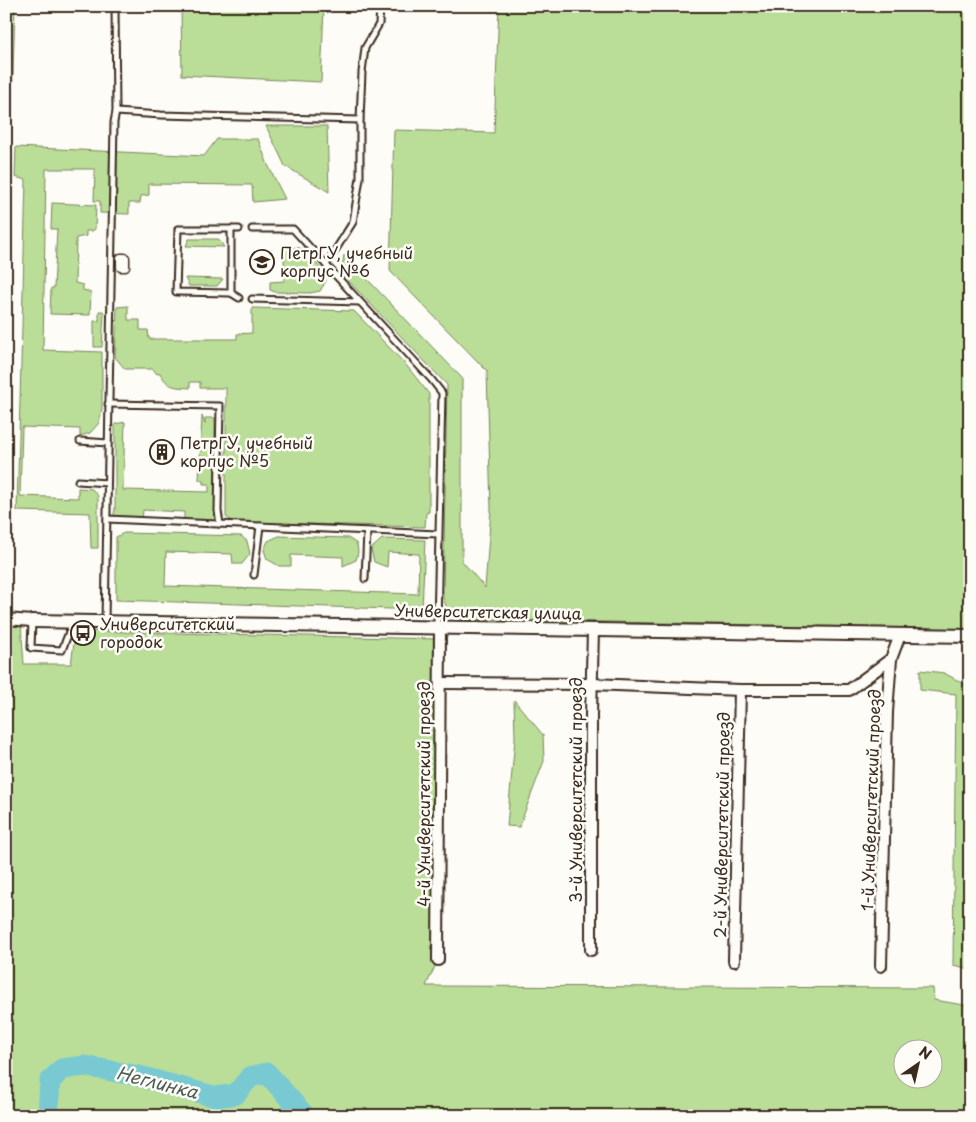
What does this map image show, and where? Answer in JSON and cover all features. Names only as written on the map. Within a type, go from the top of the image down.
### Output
[{"type":"street","name":"Университетская улица","points":[[6,619],[73,622],[970,636]]},
{"type":"street","name":"4-й Университетский проезд","points":[[438,960],[439,628]]},
{"type":"street","name":"3-й Университетский проезд","points":[[591,950],[593,630]]},
{"type":"street","name":"1-й Университетский проезд","points":[[881,966],[887,712],[891,659],[900,635]]},
{"type":"street","points":[[440,683],[592,684],[740,690],[849,690],[891,659]]},
{"type":"street","name":"2-й Университетский проезд","points":[[734,961],[740,690]]},
{"type":"lane","points":[[105,622],[113,131],[116,112],[115,6]]},
{"type":"lane","points":[[326,265],[353,222],[360,178],[360,120],[365,48],[379,24],[380,6]]},
{"type":"lane","points":[[116,112],[160,115],[360,120]]},
{"type":"lane","points":[[239,229],[178,229],[176,292],[231,293],[239,298]]},
{"type":"lane","points":[[231,229],[231,293]]},
{"type":"lane","points":[[252,229],[293,229],[430,378],[442,394],[438,534],[439,628]]},
{"type":"lane","points":[[252,299],[360,302]]},
{"type":"lane","points":[[108,404],[220,406],[218,511],[220,524]]},
{"type":"lane","points":[[80,441],[108,443]]},
{"type":"lane","points":[[78,481],[107,483]]},
{"type":"lane","points":[[107,519],[438,534]]},
{"type":"lane","points":[[254,575],[260,526]]},
{"type":"lane","points":[[365,579],[367,531]]},
{"type":"lane","points":[[32,621],[31,648],[62,650],[73,622]]},
{"type":"green space","points":[[6,6],[15,6],[6,313]]},
{"type":"green space","points":[[181,6],[324,6],[321,82],[182,75]]},
{"type":"green space","points":[[499,6],[970,6],[970,629],[459,619],[448,611],[443,598],[447,385],[341,273],[344,255],[462,378],[462,561],[485,588],[491,510],[487,371],[390,271],[394,130],[494,133]]},
{"type":"green space","points":[[266,126],[327,126],[329,192],[285,166]]},
{"type":"green space","points":[[217,139],[258,139],[268,165],[285,199],[253,202],[252,185],[149,184],[149,195],[141,196],[140,203],[129,203],[129,214],[100,213],[100,201],[94,201],[95,169],[46,169],[43,350],[102,352],[102,409],[99,423],[90,433],[80,436],[80,429],[22,427],[20,496],[78,498],[78,488],[92,489],[98,496],[98,548],[91,548],[90,513],[17,511],[26,180],[15,177],[16,147],[204,156]]},
{"type":"green space","points":[[52,203],[96,205],[95,229],[86,231],[86,236],[76,238],[75,283],[83,285],[83,290],[91,292],[90,315],[50,314],[51,288],[54,288],[57,229],[51,229]]},
{"type":"green space","points":[[189,239],[218,239],[224,247],[186,246]]},
{"type":"green space","points":[[284,247],[300,248],[325,272],[326,281],[320,291],[310,293],[275,292],[270,290],[270,282],[284,281]]},
{"type":"green space","points":[[185,278],[223,279],[217,286],[189,286]]},
{"type":"green space","points":[[128,306],[128,320],[140,320],[140,330],[148,330],[149,339],[237,339],[237,334],[252,333],[252,308],[354,311],[406,365],[429,394],[429,512],[426,513],[425,527],[234,522],[226,517],[226,388],[200,388],[200,382],[190,382],[190,388],[176,387],[166,382],[160,373],[157,374],[153,369],[125,369],[115,357],[117,307]]},
{"type":"green space","points":[[99,311],[104,313],[102,347],[94,347],[94,321],[99,321]]},
{"type":"green space","points":[[202,416],[205,424],[205,418],[215,418],[215,524],[184,522],[184,512],[143,510],[142,520],[113,519],[115,509],[115,424],[125,422],[123,490],[209,492],[209,484],[203,484],[203,481],[199,480]]},
{"type":"green space","points":[[124,533],[241,536],[247,541],[250,554],[242,564],[233,564],[232,554],[166,552],[165,586],[418,594],[419,554],[388,552],[387,567],[374,562],[371,549],[382,539],[425,540],[422,610],[116,600],[116,537]]},
{"type":"green space","points":[[279,536],[348,538],[357,544],[356,560],[343,566],[343,557],[291,555],[291,566],[279,566],[267,559],[264,550],[268,541]]},
{"type":"green space","points":[[6,622],[21,624],[24,664],[71,664],[75,636],[83,631],[440,639],[438,960],[426,986],[933,988],[934,1000],[970,1006],[970,1116],[6,1116]]},
{"type":"green space","points":[[920,670],[944,673],[970,687],[970,969],[953,965],[956,694],[920,690]]},
{"type":"green space","points":[[514,700],[543,735],[544,761],[519,827],[507,826],[515,739]]},
{"type":"waterway","name":"Неглинка","points":[[48,1116],[50,1081],[62,1069],[84,1066],[139,1076],[216,1097],[236,1094],[250,1077],[267,1073],[305,1116]]},
{"type":"place","name":"ПетрГУ, учебный корпус №6","points":[[262,262]]},
{"type":"place","name":"ПетрГУ, учебный корпус №5","points":[[162,452]]},
{"type":"place","name":"Университетский городок","points":[[83,633]]}]
